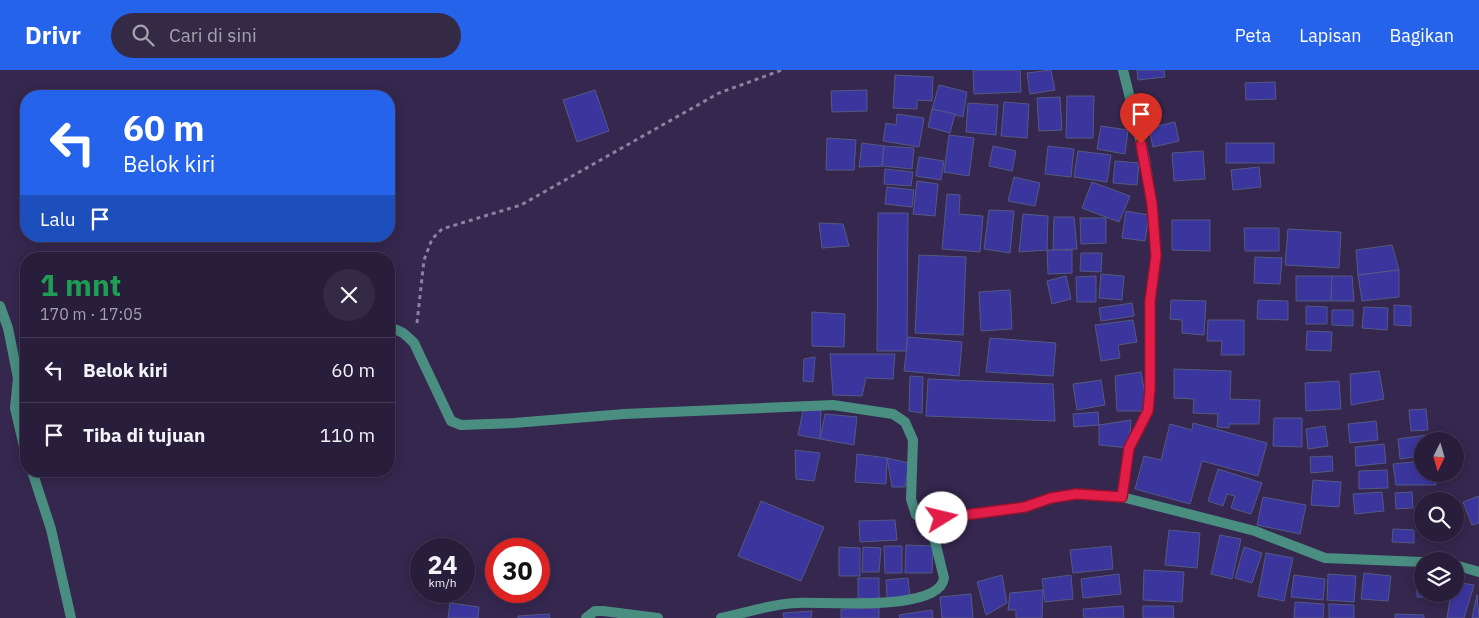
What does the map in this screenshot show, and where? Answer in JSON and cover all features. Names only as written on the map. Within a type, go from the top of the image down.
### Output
[{"type":"street","points":[[1122,497],[1129,448],[1148,411],[1150,389],[1150,301],[1156,256],[1152,204],[1145,159],[1123,70]]},
{"type":"street","points":[[0,306],[20,371]]},
{"type":"street","points":[[395,328],[414,343],[451,421],[461,425],[624,414],[833,405],[893,414],[905,422],[913,440],[911,499],[916,515],[926,521],[1025,507],[1051,498],[1076,494],[1122,497],[1255,532],[1325,558],[1414,562]]},
{"type":"street","points":[[20,387],[15,408],[20,429]]},
{"type":"street","points":[[34,477],[51,529],[71,618]]},
{"type":"street","points":[[721,618],[795,603],[893,603],[938,590],[943,584],[944,578],[930,521]]},
{"type":"street","points":[[1464,568],[1479,572]]},
{"type":"street","points":[[586,618],[595,611],[658,618]]},
{"type":"path","points":[[414,343],[424,260],[432,239],[442,229],[521,205],[719,93],[782,70]]},
{"type":"building","points":[[973,70],[1020,70],[1021,92],[974,94]]},
{"type":"building","points":[[1051,70],[1055,90],[1030,94],[1027,73]]},
{"type":"building","points":[[1137,70],[1164,70],[1165,77],[1138,80]]},
{"type":"building","points":[[895,75],[933,77],[932,101],[917,100],[917,109],[893,108]]},
{"type":"building","points":[[1275,82],[1276,99],[1246,100],[1245,83]]},
{"type":"building","points":[[939,85],[967,92],[963,117],[932,109]]},
{"type":"building","points":[[595,90],[609,131],[577,142],[563,100]]},
{"type":"building","points":[[867,90],[867,111],[832,112],[831,91]]},
{"type":"building","points":[[1067,96],[1094,96],[1093,138],[1066,138]]},
{"type":"building","points":[[1060,97],[1062,130],[1039,131],[1037,98]]},
{"type":"building","points":[[1004,102],[1029,104],[1027,138],[1001,136]]},
{"type":"building","points":[[968,103],[998,105],[996,135],[966,132]]},
{"type":"building","points":[[932,109],[955,114],[950,133],[928,127]]},
{"type":"building","points":[[897,114],[924,118],[919,147],[883,141],[886,123],[896,125]]},
{"type":"building","points":[[1175,122],[1179,141],[1153,147],[1149,128]]},
{"type":"building","points":[[1101,126],[1128,130],[1125,154],[1097,149]]},
{"type":"building","points":[[949,135],[974,138],[969,176],[944,172]]},
{"type":"building","points":[[827,138],[856,140],[854,170],[826,170]]},
{"type":"building","points":[[862,143],[884,146],[882,166],[859,167]]},
{"type":"building","points":[[1226,143],[1274,143],[1274,163],[1226,163]]},
{"type":"building","points":[[884,146],[914,148],[912,169],[882,166]]},
{"type":"building","points":[[993,146],[1016,151],[1012,171],[989,166]]},
{"type":"building","points":[[1048,146],[1074,149],[1071,177],[1045,174]]},
{"type":"building","points":[[1078,151],[1111,155],[1107,182],[1074,177]]},
{"type":"building","points":[[1203,151],[1205,179],[1174,181],[1172,153]]},
{"type":"building","points":[[919,157],[944,161],[941,180],[916,176]]},
{"type":"building","points":[[1115,161],[1139,163],[1137,185],[1113,183]]},
{"type":"building","points":[[1259,167],[1261,187],[1233,190],[1231,170]]},
{"type":"building","points":[[885,169],[913,172],[911,186],[884,184]]},
{"type":"building","points":[[1014,177],[1040,183],[1035,206],[1008,201]]},
{"type":"building","points":[[917,181],[938,184],[935,216],[913,214]]},
{"type":"building","points":[[1092,182],[1130,196],[1119,222],[1082,208]]},
{"type":"building","points":[[887,187],[914,190],[912,207],[885,204]]},
{"type":"building","points":[[947,194],[960,195],[959,214],[983,216],[980,252],[942,249]]},
{"type":"building","points":[[989,210],[1014,211],[1010,253],[984,249]]},
{"type":"building","points":[[1126,211],[1149,215],[1145,241],[1122,238]]},
{"type":"building","points":[[878,213],[908,213],[907,351],[877,351]]},
{"type":"building","points":[[1023,214],[1048,216],[1047,250],[1019,252]]},
{"type":"building","points":[[1054,217],[1074,217],[1077,249],[1053,250]]},
{"type":"building","points":[[1080,218],[1106,218],[1106,243],[1081,244]]},
{"type":"building","points":[[1172,220],[1210,220],[1210,251],[1172,250]]},
{"type":"building","points":[[819,223],[843,224],[849,246],[822,248]]},
{"type":"building","points":[[1244,228],[1279,228],[1279,251],[1245,251]]},
{"type":"building","points":[[1288,229],[1341,232],[1339,268],[1285,265]]},
{"type":"building","points":[[1392,245],[1399,270],[1358,275],[1356,250]]},
{"type":"building","points":[[1047,250],[1072,250],[1072,273],[1048,274]]},
{"type":"building","points":[[1081,253],[1102,253],[1101,272],[1080,271]]},
{"type":"building","points":[[919,255],[966,257],[963,335],[915,333]]},
{"type":"building","points":[[1255,257],[1282,258],[1280,284],[1254,283]]},
{"type":"building","points":[[1399,270],[1399,297],[1362,301],[1358,275]]},
{"type":"building","points":[[1101,274],[1124,276],[1122,300],[1099,298]]},
{"type":"building","points":[[1066,276],[1071,299],[1052,304],[1047,281]]},
{"type":"building","points":[[1096,276],[1096,302],[1077,302],[1076,277]]},
{"type":"building","points":[[1296,276],[1332,276],[1331,301],[1296,301]]},
{"type":"building","points":[[1332,276],[1352,276],[1354,301],[1331,301]]},
{"type":"building","points":[[1010,290],[1012,329],[981,331],[979,292]]},
{"type":"building","points":[[1171,300],[1206,301],[1204,335],[1182,333],[1182,320],[1170,319]]},
{"type":"building","points":[[1258,300],[1288,301],[1288,320],[1257,319]]},
{"type":"building","points":[[1132,303],[1134,316],[1101,321],[1099,308]]},
{"type":"building","points":[[1394,305],[1411,306],[1411,326],[1394,325]]},
{"type":"building","points":[[1306,306],[1327,307],[1327,324],[1306,324]]},
{"type":"building","points":[[1364,307],[1388,308],[1387,330],[1362,328]]},
{"type":"building","points":[[1332,310],[1353,310],[1353,326],[1332,325]]},
{"type":"building","points":[[812,312],[845,314],[844,347],[812,346]]},
{"type":"building","points":[[1133,320],[1137,342],[1118,345],[1120,358],[1101,361],[1095,325]]},
{"type":"building","points":[[1208,320],[1244,320],[1244,355],[1221,355],[1222,341],[1207,341]]},
{"type":"building","points":[[1307,331],[1332,332],[1331,351],[1306,350]]},
{"type":"building","points":[[908,337],[962,342],[959,376],[904,371]]},
{"type":"building","points":[[990,338],[1056,343],[1053,376],[986,372]]},
{"type":"building","points":[[830,354],[895,354],[893,379],[866,378],[862,396],[833,395]]},
{"type":"building","points":[[815,357],[813,382],[803,381],[804,359]]},
{"type":"building","points":[[1174,369],[1231,371],[1230,399],[1260,400],[1259,424],[1229,424],[1229,428],[1217,427],[1218,414],[1193,413],[1194,399],[1174,398]]},
{"type":"building","points":[[1379,371],[1384,399],[1351,405],[1350,374]]},
{"type":"building","points":[[1141,372],[1148,411],[1117,411],[1115,376]]},
{"type":"building","points":[[910,376],[923,377],[922,413],[909,411]]},
{"type":"building","points":[[928,379],[1053,384],[1055,421],[926,416]]},
{"type":"building","points":[[1101,380],[1105,405],[1077,410],[1073,384]]},
{"type":"building","points":[[1339,381],[1341,409],[1306,411],[1305,383]]},
{"type":"building","points":[[1426,409],[1428,430],[1411,431],[1409,410]]},
{"type":"building","points":[[821,410],[820,439],[798,435],[803,411]]},
{"type":"building","points":[[1098,412],[1099,425],[1074,427],[1073,414]]},
{"type":"building","points":[[825,414],[857,417],[854,445],[820,439]]},
{"type":"building","points":[[1274,418],[1302,418],[1302,447],[1273,446]]},
{"type":"building","points":[[1131,420],[1129,448],[1099,445],[1099,425]]},
{"type":"building","points":[[1376,421],[1378,440],[1350,443],[1348,424]]},
{"type":"building","points":[[1193,423],[1267,443],[1258,476],[1202,461],[1190,504],[1135,489],[1144,456],[1161,460],[1170,424],[1192,430]]},
{"type":"building","points":[[1325,426],[1328,446],[1308,449],[1306,429]]},
{"type":"building","points":[[1414,437],[1414,457],[1400,459],[1398,439]]},
{"type":"building","points":[[1384,444],[1386,463],[1356,466],[1355,447]]},
{"type":"building","points":[[795,450],[820,453],[814,481],[796,479]]},
{"type":"building","points":[[857,454],[887,458],[886,484],[855,482]]},
{"type":"building","points":[[1332,456],[1333,471],[1311,473],[1310,457]]},
{"type":"building","points":[[887,458],[909,463],[905,487],[892,487]]},
{"type":"building","points":[[1414,462],[1414,482],[1435,482],[1436,485],[1396,485],[1393,464]]},
{"type":"building","points":[[1218,469],[1262,483],[1251,514],[1231,508],[1235,496],[1227,494],[1223,506],[1208,501]]},
{"type":"building","points":[[1387,470],[1388,488],[1359,489],[1359,471]]},
{"type":"building","points":[[1313,480],[1341,482],[1339,507],[1311,505]]},
{"type":"building","points":[[1382,492],[1384,511],[1355,514],[1353,494]]},
{"type":"building","points":[[1412,492],[1413,508],[1396,509],[1395,493]]},
{"type":"building","points":[[1479,496],[1479,523],[1472,525],[1464,502]]},
{"type":"building","points":[[1263,497],[1306,505],[1300,534],[1257,525]]},
{"type":"building","points":[[761,501],[824,527],[801,581],[738,556]]},
{"type":"building","points":[[895,520],[897,540],[860,542],[859,521]]},
{"type":"building","points":[[1393,529],[1414,530],[1414,543],[1392,542]]},
{"type":"building","points":[[1169,530],[1200,533],[1197,568],[1165,565]]},
{"type":"building","points":[[1220,535],[1241,539],[1232,579],[1211,574]]},
{"type":"building","points":[[906,545],[933,546],[932,573],[905,573]]},
{"type":"building","points":[[884,546],[902,546],[902,573],[885,573]]},
{"type":"building","points":[[1111,546],[1113,569],[1073,573],[1070,550]]},
{"type":"building","points":[[839,547],[860,548],[860,576],[839,576]]},
{"type":"building","points":[[863,547],[881,548],[879,572],[862,572]]},
{"type":"building","points":[[1244,547],[1262,553],[1252,583],[1235,578]]},
{"type":"building","points":[[1266,553],[1293,558],[1284,601],[1258,596]]},
{"type":"building","points":[[1144,570],[1184,572],[1182,602],[1143,600]]},
{"type":"building","points":[[1364,573],[1391,576],[1388,601],[1361,599]]},
{"type":"building","points":[[1119,574],[1121,594],[1083,598],[1081,579]]},
{"type":"building","points":[[1328,574],[1356,576],[1354,602],[1327,600]]},
{"type":"building","points":[[1002,575],[1007,603],[986,615],[977,582]]},
{"type":"building","points":[[1071,575],[1073,599],[1045,602],[1042,579]]},
{"type":"building","points":[[1294,575],[1325,579],[1323,600],[1291,597]]},
{"type":"building","points":[[858,578],[879,578],[879,599],[858,598]]},
{"type":"building","points":[[908,578],[910,597],[887,598],[886,580]]},
{"type":"building","points":[[1464,583],[1474,585],[1464,618],[1447,618],[1450,602],[1464,602]]},
{"type":"building","points":[[1043,590],[1042,618],[1016,618],[1016,610],[1008,610],[1010,593]]},
{"type":"building","points":[[971,594],[973,618],[942,618],[940,597]]},
{"type":"building","points":[[1477,595],[1479,618],[1472,618]]},
{"type":"building","points":[[1295,602],[1324,604],[1323,618],[1294,618]]},
{"type":"building","points":[[450,603],[479,607],[478,618],[448,618]]},
{"type":"building","points":[[1329,604],[1354,605],[1354,618],[1329,618]]},
{"type":"building","points":[[1123,606],[1124,618],[1084,618],[1083,609]]},
{"type":"building","points":[[1143,606],[1173,606],[1174,618],[1143,618]]},
{"type":"building","points":[[879,608],[879,618],[841,618],[841,609]]},
{"type":"building","points":[[932,610],[933,618],[900,618],[899,615]]},
{"type":"building","points":[[812,611],[811,618],[784,618],[783,613]]},
{"type":"building","points":[[549,614],[550,618],[518,618],[518,616]]},
{"type":"building","points":[[1395,614],[1424,615],[1424,618],[1395,618]]},
{"type":"route","points":[[942,518],[1025,507],[1051,498],[1076,494],[1122,497],[1124,472],[1129,448],[1148,411],[1150,389],[1150,301],[1156,256],[1152,204],[1141,144]]}]
